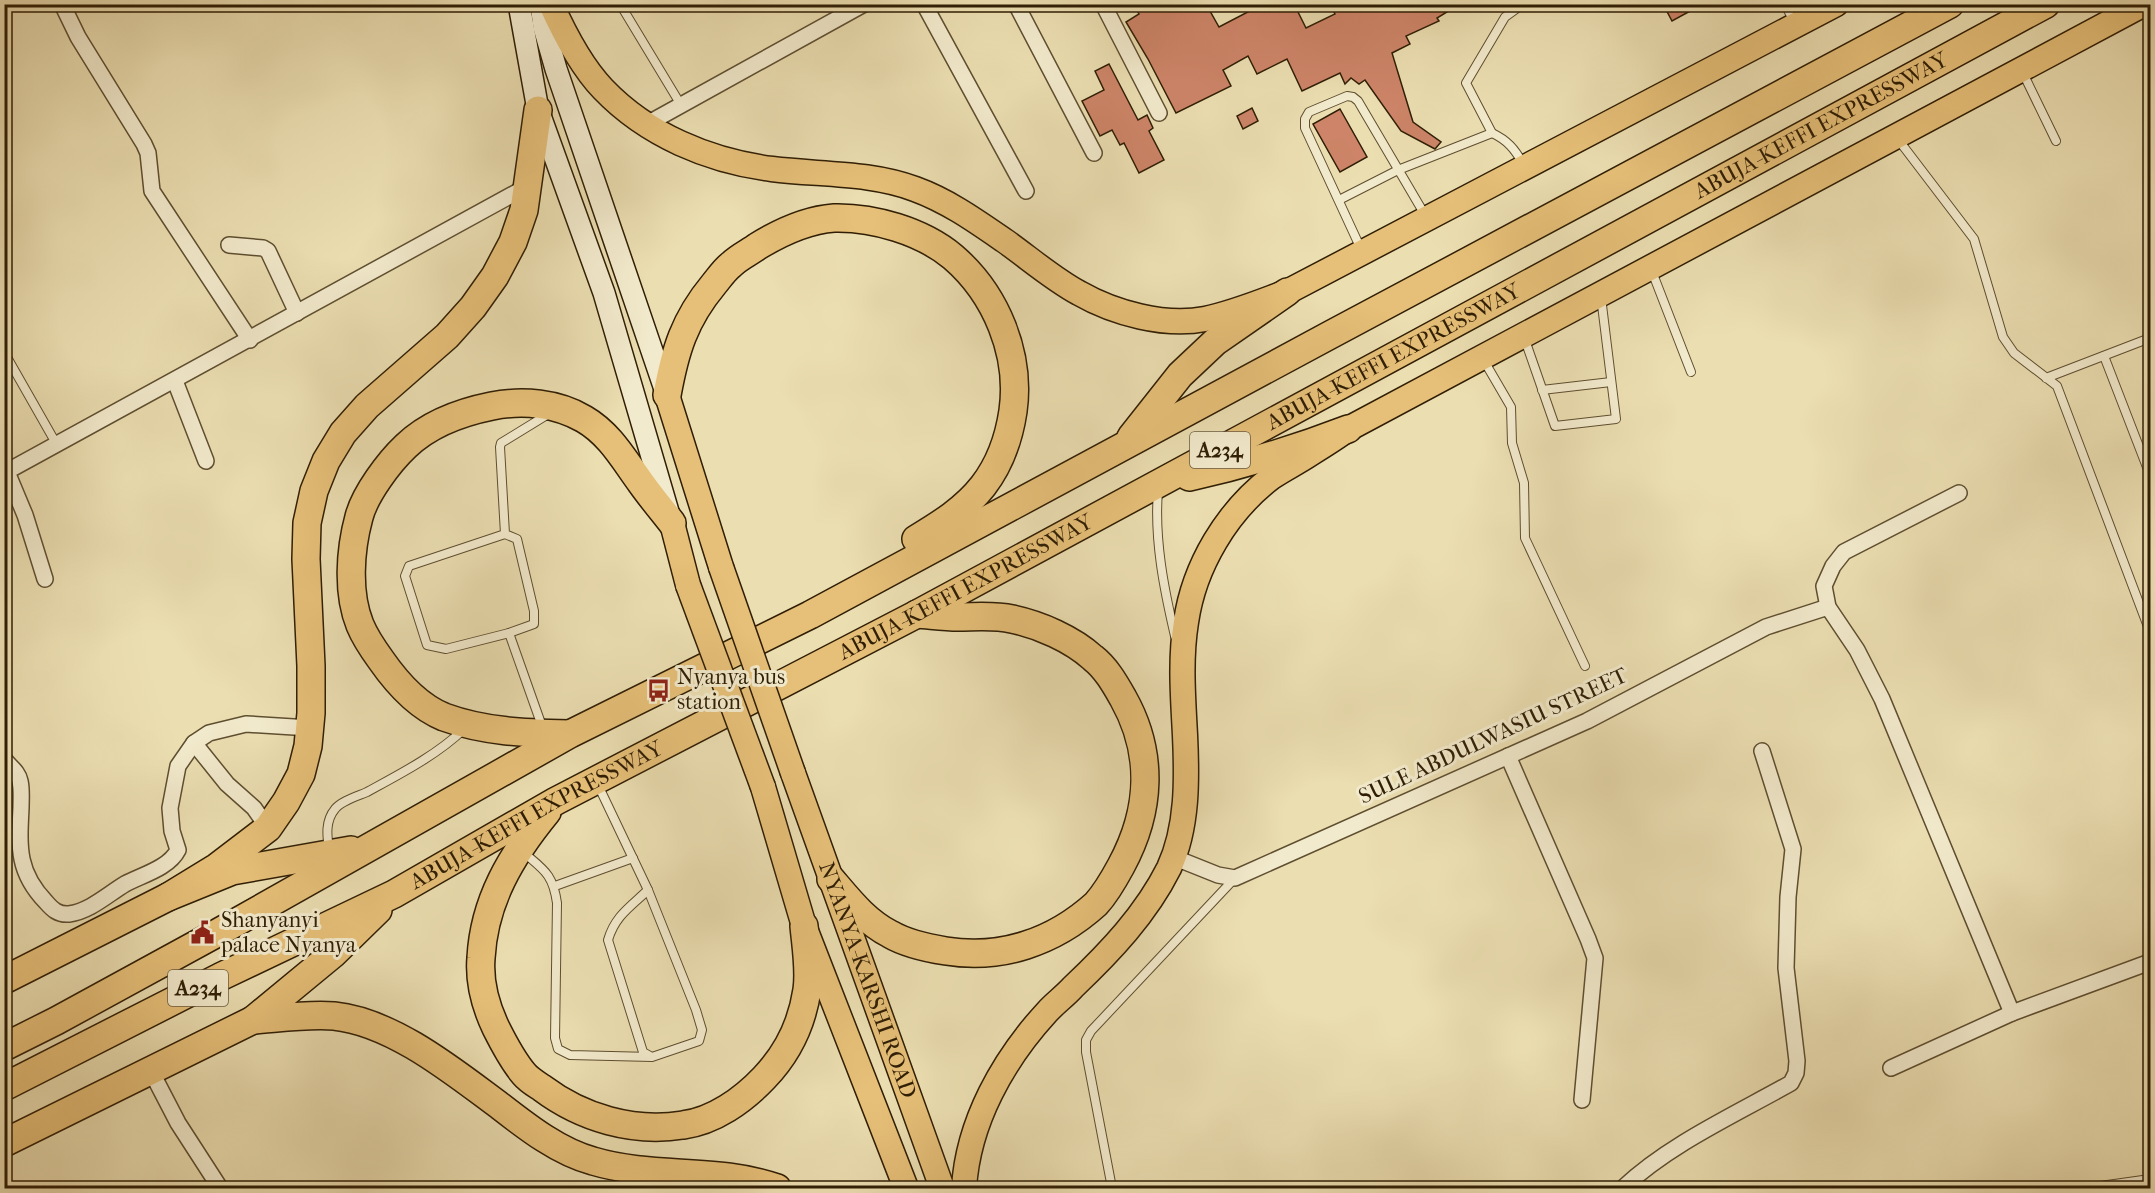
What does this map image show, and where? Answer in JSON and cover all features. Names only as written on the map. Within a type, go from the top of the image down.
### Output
[{"type":"highway","name":"ABUJA-KEFFI EXPRESSWAY","points":[[4,1047],[189,949],[368,848],[557,734],[810,615],[1950,4]]},
{"type":"highway","name":"ABUJA-KEFFI EXPRESSWAY","points":[[4,1087],[220,977],[394,894],[556,801],[917,614],[2046,4]]},
{"type":"highway","points":[[168,897],[217,867],[268,828],[286,802],[301,774],[310,728],[311,666],[306,559],[307,523],[314,491],[326,461],[343,433],[367,406],[447,336],[473,307],[495,276],[513,242],[525,210],[538,110]]},
{"type":"highway","points":[[666,395],[684,327],[707,293],[731,264],[775,236],[805,224],[833,218],[867,220],[924,239],[952,256],[971,275],[990,302],[1003,327],[1011,353],[1014,376],[1011,426],[996,465],[970,501],[948,519],[863,573],[810,615]]},
{"type":"highway","points":[[1123,446],[1180,375],[1215,342],[1287,292]]},
{"type":"highway","points":[[557,734],[505,732],[443,716],[417,701],[394,678],[370,644],[360,625],[354,605],[352,562],[360,516],[385,468],[408,444],[435,426],[469,411],[503,404],[543,404],[584,419],[604,435],[618,449],[672,523]]},
{"type":"highway","points":[[1159,483],[1250,462],[1298,448],[1348,429]]},
{"type":"highway","points":[[831,879],[864,917],[891,935],[910,943],[967,954],[1007,951],[1039,942],[1071,924],[1097,902],[1127,855],[1138,826],[1146,771],[1141,740],[1114,682],[1094,658],[1068,640],[1013,619],[917,614]]},
{"type":"highway","points":[[556,801],[504,872],[492,900],[484,930],[480,959],[482,984],[491,1017],[504,1044],[526,1076],[563,1104],[595,1117],[624,1125],[659,1127],[685,1125],[706,1118],[733,1104],[753,1089],[785,1053],[799,1023],[807,989],[804,926]]},
{"type":"highway","name":"ABUJA-KEFFI EXPRESSWAY","points":[[4,980],[168,897],[232,871],[368,848]]},
{"type":"highway","name":"ABUJA-KEFFI EXPRESSWAY","points":[[4,1143],[253,1020],[333,954],[394,894]]},
{"type":"highway","points":[[253,1020],[308,1015],[337,1017],[369,1025],[403,1040],[442,1063],[524,1125],[592,1161],[650,1172],[730,1177],[777,1188]]},
{"type":"main road","points":[[554,7],[584,64],[602,88],[625,109],[680,144],[730,161],[770,169],[887,181],[913,188],[944,200],[1079,293],[1128,314],[1169,322],[1203,320],[1240,310],[1287,292],[1836,4]]},
{"type":"main road","name":"ABUJA-KEFFI EXPRESSWAY","points":[[964,1188],[971,1142],[1003,1069],[1018,1046],[1048,1011],[1131,927],[1156,893],[1173,857],[1183,821],[1186,768],[1182,667],[1186,621],[1197,579],[1213,545],[1238,508],[1272,477],[1348,429],[2144,4]]},
{"type":"main road","name":"NYANYA-KARSHI ROAD","points":[[666,395],[721,567],[942,1188]]},
{"type":"main road","name":"NYANYA-KARSHI ROAD","points":[[672,523],[688,585],[763,787],[804,926],[906,1188]]},
{"type":"street","points":[[62,4],[78,37],[144,144],[148,153],[152,191],[250,340]]},
{"type":"street","points":[[519,4],[538,110],[604,293],[672,523]]},
{"type":"street","points":[[647,124],[837,11],[864,4]]},
{"type":"street","points":[[924,4],[1026,191]]},
{"type":"street","points":[[1016,4],[1094,153]]},
{"type":"street","points":[[1103,4],[1159,113]]},
{"type":"street","points":[[554,7],[544,27],[556,69],[666,395]]},
{"type":"street","points":[[45,579],[25,515],[6,473],[528,186]]},
{"type":"street","points":[[229,245],[263,248],[268,251],[297,313]]},
{"type":"street","points":[[175,381],[206,461]]},
{"type":"street","points":[[1959,492],[1844,552],[1833,566],[1824,586],[1828,607],[1857,650],[1882,699],[2012,1013]]},
{"type":"street","name":"SULE ABDULWASIU STREET","points":[[1235,878],[1587,721],[1766,627],[1828,607]]},
{"type":"street","points":[[4,759],[20,778],[22,866],[35,890],[58,913],[67,914],[89,907],[175,856],[178,850],[172,831],[170,808],[178,766],[194,743],[209,733],[246,724],[310,728]]},
{"type":"street","points":[[194,743],[228,784],[254,808],[268,828]]},
{"type":"street","points":[[1623,1188],[1667,1153],[1791,1083],[1796,1072],[1797,1061],[1786,968],[1788,897],[1793,849],[1762,751]]},
{"type":"street","points":[[1508,756],[1595,958],[1582,1100]]},
{"type":"street","points":[[4,854],[20,855]]},
{"type":"street","points":[[1173,857],[1218,875],[1235,878]]},
{"type":"street","points":[[1891,1068],[2012,1013],[2151,962]]},
{"type":"street","points":[[151,1071],[178,1123],[220,1188]]},
{"type":"lane","points":[[620,4],[681,105]]},
{"type":"lane","points":[[1522,4],[1505,17],[1466,83],[1492,133],[1505,139],[1516,151],[1525,168]]},
{"type":"lane","points":[[1785,4],[1796,26]]},
{"type":"lane","points":[[2021,70],[2056,141]]},
{"type":"lane","points":[[1363,253],[1305,128],[1305,119],[1309,112],[1347,96],[1353,97],[1428,219]]},
{"type":"lane","points":[[1339,200],[1398,170],[1492,133]]},
{"type":"lane","points":[[1896,137],[1974,239],[2003,337],[2014,353],[2057,386],[2151,632]]},
{"type":"lane","points":[[1651,268],[1691,372]]},
{"type":"lane","points":[[1524,335],[1555,426],[1616,419],[1601,295]]},
{"type":"lane","points":[[2046,378],[2151,338]]},
{"type":"lane","points":[[4,352],[57,445]]},
{"type":"lane","points":[[2104,356],[2151,476]]},
{"type":"lane","points":[[1482,358],[1511,407],[1512,443],[1524,483],[1525,538],[1585,666]]},
{"type":"lane","points":[[1542,390],[1611,382]]},
{"type":"lane","points":[[505,534],[501,443],[559,408]]},
{"type":"lane","points":[[1159,483],[1156,510],[1158,543],[1167,601],[1182,667]]},
{"type":"lane","points":[[505,534],[517,539],[534,611],[534,624],[510,633],[446,649],[427,645],[405,576],[409,566],[505,534]]},
{"type":"lane","points":[[2141,608],[2151,604]]},
{"type":"lane","points":[[510,633],[557,734]]},
{"type":"lane","points":[[330,853],[326,834],[335,808],[369,791],[450,743],[470,724]]},
{"type":"lane","points":[[519,849],[550,876],[555,886],[557,903],[555,1038],[558,1049],[570,1054],[651,1057],[699,1041],[702,1030],[648,890],[596,781]]},
{"type":"lane","points":[[555,886],[633,858]]},
{"type":"lane","points":[[1112,1188],[1086,1052],[1086,1040],[1090,1031],[1235,878]]},
{"type":"lane","points":[[648,890],[621,914],[612,926],[608,940],[643,1052],[651,1057]]},
{"type":"lane","points":[[2086,1188],[2151,1179]]},
{"type":"building","points":[[1134,4],[1206,4],[1219,27],[1263,4],[1294,4],[1306,28],[1335,14],[1330,4],[1460,4],[1437,18],[1439,21],[1406,36],[1410,44],[1392,53],[1413,122],[1441,142],[1435,149],[1401,131],[1365,80],[1359,84],[1351,78],[1345,84],[1340,73],[1302,91],[1287,59],[1257,74],[1248,56],[1223,70],[1231,86],[1176,113],[1126,22],[1139,14]]},
{"type":"building","points":[[1663,4],[1703,4],[1672,21]]},
{"type":"building","points":[[1109,64],[1138,120],[1147,115],[1153,128],[1149,131],[1164,160],[1139,173],[1124,143],[1120,145],[1112,130],[1100,136],[1082,101],[1104,90],[1095,71]]},
{"type":"building","points":[[1252,108],[1258,121],[1243,129],[1237,116]]},
{"type":"building","points":[[1340,109],[1367,157],[1340,172],[1313,124]]},
{"type":"place","name":"Nyanya bus station","points":[[659,690]]},
{"type":"place","name":"Shanyanyi palace Nyanya","points":[[203,933]]}]
